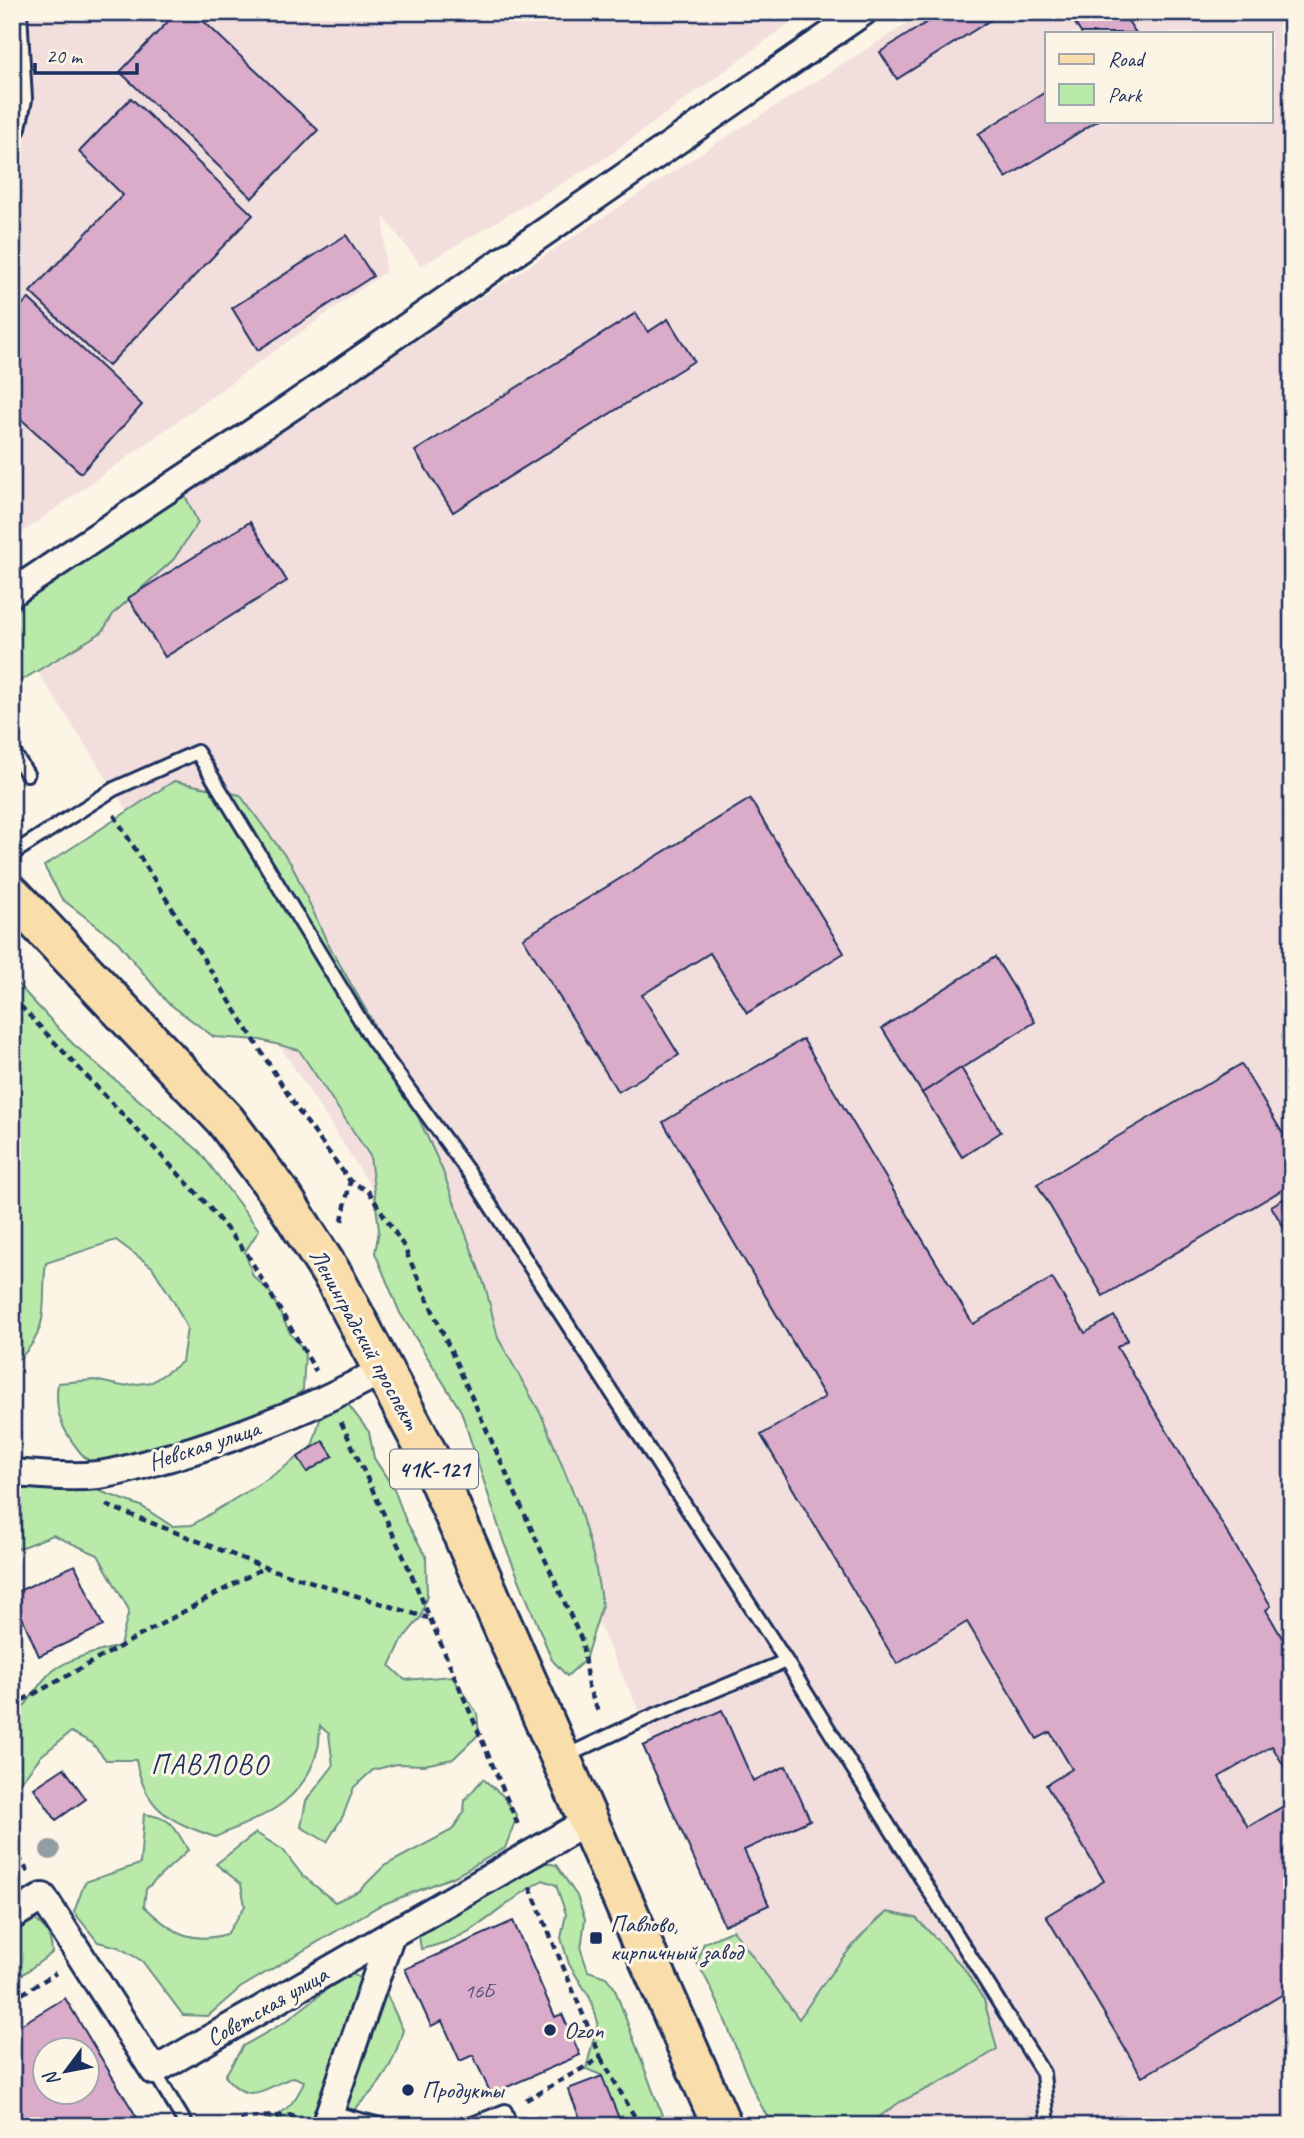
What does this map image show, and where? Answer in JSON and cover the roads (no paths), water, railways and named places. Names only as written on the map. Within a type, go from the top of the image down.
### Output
[{"type":"main road","name":"Ленинградский проспект","points":[[12,895],[225,1120],[315,1246],[385,1369],[427,1453],[563,1757],[722,2126]]},
{"type":"street","points":[[12,127],[18,99],[13,12]]},
{"type":"street","points":[[12,593],[294,405],[863,12]]},
{"type":"street","name":"Невская улица","points":[[12,1473],[65,1477],[100,1475],[212,1445],[330,1398],[385,1369]]},
{"type":"street","name":"Советская улица","points":[[154,2071],[590,1820]]},
{"type":"street","points":[[12,1916],[43,1897],[154,2071]]},
{"type":"street","points":[[328,2119],[391,1934]]},
{"type":"lane","points":[[12,750],[27,774]]},
{"type":"lane","points":[[12,854],[103,796],[197,752],[372,1039],[472,1177],[786,1661],[1043,2073],[1048,2126]]},
{"type":"lane","points":[[563,1757],[786,1661]]},
{"type":"lane","points":[[154,2071],[187,2126]]},
{"type":"lane","points":[[467,2126],[505,2111],[510,2126]]},
{"type":"lane","points":[[328,2119],[384,2126]]},
{"type":"place","name":"Павлово, кирпичный завод","points":[[596,1938]]},
{"type":"place","name":"Ozon","points":[[550,2030]]},
{"type":"place","name":"Продукты","points":[[408,2090]]},
{"type":"district","name":"ПАВЛОВО","points":[[210,1764]]}]
